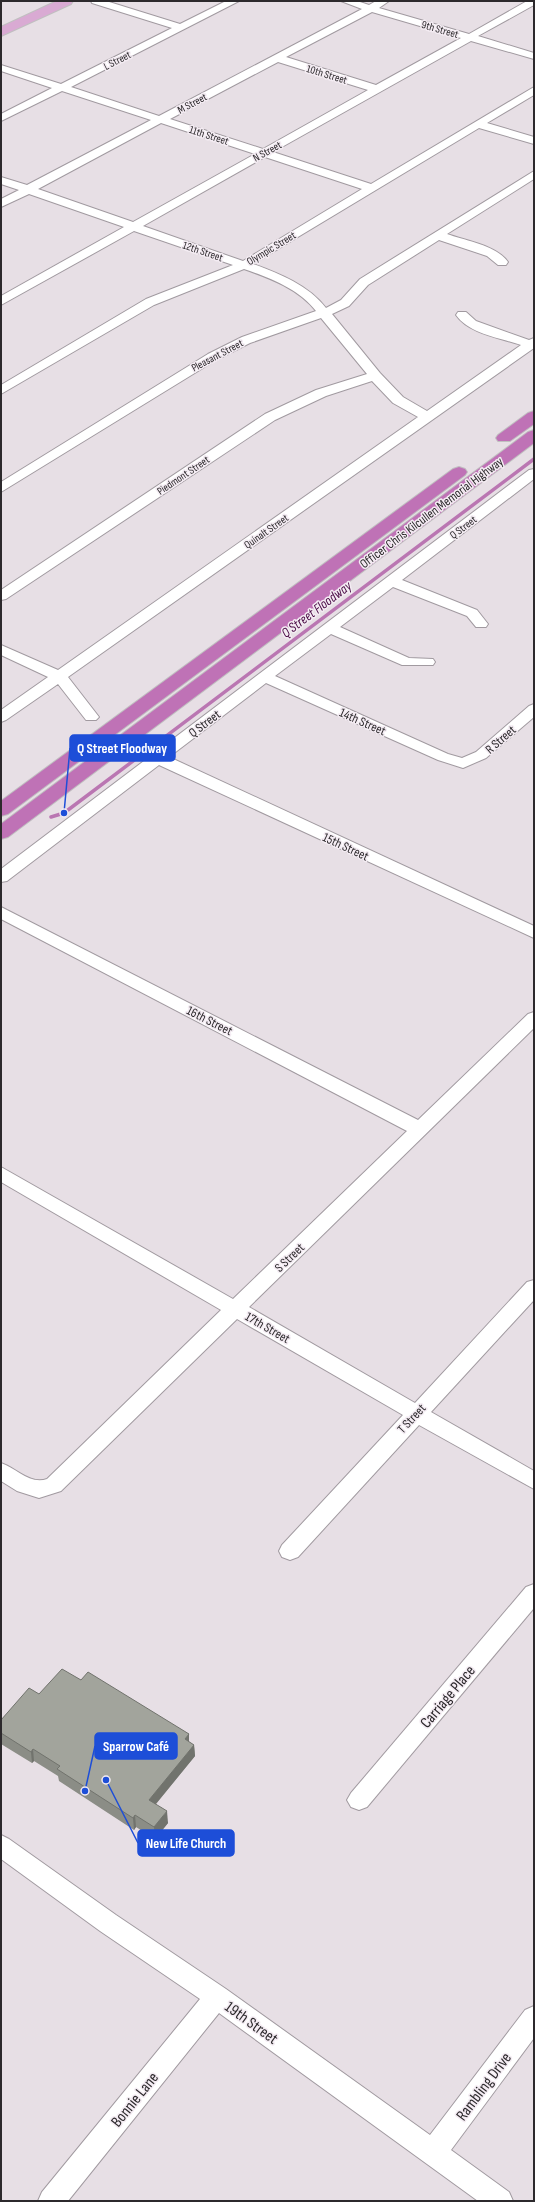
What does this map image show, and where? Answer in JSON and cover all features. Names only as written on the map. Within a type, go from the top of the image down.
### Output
[{"type":"highway","name":"Officer Chris Kilcullen Memorial Highway","points":[[1,810],[534,416]]},
{"type":"highway","name":"Officer Chris Kilcullen Memorial Highway","points":[[1,833],[534,435]]},
{"type":"main road","points":[[1,32],[67,1]]},
{"type":"street","points":[[96,1],[181,28]]},
{"type":"street","name":"L Street","points":[[1,118],[234,1]]},
{"type":"street","name":"9th Street","points":[[346,1],[534,56]]},
{"type":"street","name":"M Street","points":[[1,204],[384,1]]},
{"type":"street","name":"N Street","points":[[1,301],[534,1]]},
{"type":"street","name":"10th Street","points":[[277,58],[377,89]]},
{"type":"street","name":"11th Street","points":[[1,68],[372,188]]},
{"type":"street","name":"Olympic Street","points":[[1,390],[150,302],[244,265],[534,90]]},
{"type":"street","points":[[478,124],[534,141]]},
{"type":"street","name":"Pleasant Street","points":[[1,488],[228,348],[326,313],[345,303],[364,282],[534,174]]},
{"type":"street","name":"12th Street","points":[[1,180],[278,277],[313,299],[326,313],[375,376],[398,400],[427,417]]},
{"type":"street","points":[[438,235],[491,253],[502,262]]},
{"type":"street","name":"Quinalt Street","points":[[462,315],[472,324],[532,343]]},
{"type":"street","name":"Quinalt Street","points":[[1,717],[532,343]]},
{"type":"street","name":"Piedmont Street","points":[[1,596],[270,417],[297,402],[325,391],[375,376]]},
{"type":"street","name":"Q Street","points":[[1,877],[534,473]]},
{"type":"street","points":[[391,580],[472,613],[482,624]]},
{"type":"street","points":[[330,628],[407,662],[428,662]]},
{"type":"street","points":[[1,649],[59,676],[91,717]]},
{"type":"street","name":"14th Street","points":[[264,677],[443,757],[463,763]]},
{"type":"street","name":"R Street","points":[[463,763],[481,755],[534,709]]},
{"type":"street","name":"15th Street","points":[[158,758],[534,933]]},
{"type":"street","name":"16th Street","points":[[1,912],[419,1129]]},
{"type":"street","name":"S Street","points":[[1,1471],[24,1485],[39,1490],[54,1485],[534,1018]]},
{"type":"street","name":"17th Street","points":[[1,1174],[534,1481]]},
{"type":"street","name":"T Street","points":[[290,1551],[534,1287]]},
{"type":"street","name":"Carriage Place","points":[[359,1800],[534,1592]]},
{"type":"street","name":"19th Street","points":[[1,1846],[108,1924],[218,1997],[500,2201]]},
{"type":"street","name":"Bonnie Lane","points":[[51,2201],[218,1997]]},
{"type":"street","name":"Rambling Drive","points":[[433,2153],[534,2018]]},
{"type":"building","points":[[62,1669],[81,1680],[88,1672],[189,1734],[185,1739],[194,1745],[149,1800],[167,1811],[154,1827],[135,1815],[133,1818],[57,1769],[60,1766],[33,1749],[31,1752],[1,1733],[1,1720],[29,1688],[39,1694]]},
{"type":"waterway","name":"Q Street Floodway","points":[[51,817],[64,813],[534,459]]},
{"type":"place","name":"Q Street Floodway","points":[[64,813]]},
{"type":"place","name":"New Life Church","points":[[106,1780]]},
{"type":"place","name":"Sparrow Café","points":[[85,1791]]}]
